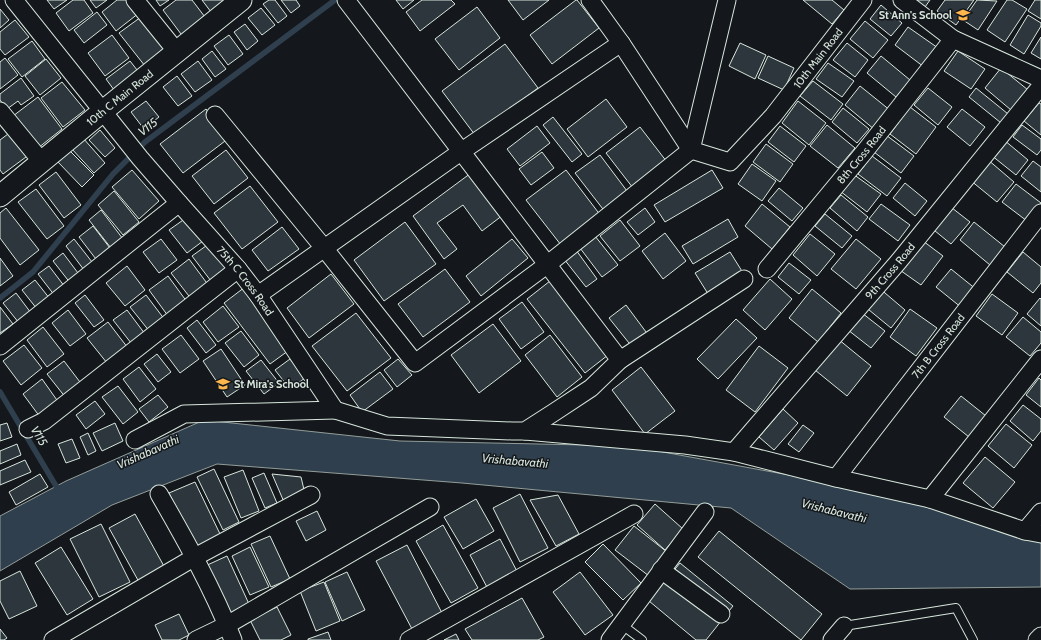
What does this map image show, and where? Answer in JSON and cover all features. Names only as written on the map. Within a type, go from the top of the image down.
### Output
[{"type":"street","name":"75th C Cross Road","points":[[14,0],[140,158],[178,203],[238,269],[258,295],[335,410]]},
{"type":"street","points":[[135,0],[177,52]]},
{"type":"street","name":"10th C Main Road","points":[[0,196],[240,0]]},
{"type":"street","points":[[590,0],[691,150]]},
{"type":"street","points":[[215,115],[324,248],[415,364],[548,264],[691,150],[727,0]]},
{"type":"street","name":"10th Main Road","points":[[691,150],[730,162],[773,116],[863,0]]},
{"type":"street","points":[[902,0],[953,39],[1041,79]]},
{"type":"street","points":[[349,3],[620,360]]},
{"type":"street","name":"8th Cross Road","points":[[767,269],[865,151],[953,39]]},
{"type":"street","points":[[258,295],[462,151],[621,44]]},
{"type":"street","name":"9th Cross Road","points":[[734,452],[899,261],[1041,86]]},
{"type":"street","points":[[0,111],[42,162]]},
{"type":"street","points":[[0,346],[178,203]]},
{"type":"street","name":"7th B Cross Road","points":[[836,478],[1041,213]]},
{"type":"street","points":[[28,429],[44,420],[238,269]]},
{"type":"street","points":[[525,431],[591,388],[620,360],[744,279]]},
{"type":"street","points":[[930,499],[1041,359]]},
{"type":"street","points":[[135,440],[184,414],[335,410],[387,426],[512,432],[525,431],[685,445],[734,452],[836,478],[930,499],[1033,532],[1041,512]]},
{"type":"street","points":[[159,494],[195,557],[230,632]]},
{"type":"street","points":[[53,640],[195,557],[311,495]]},
{"type":"street","points":[[196,640],[230,632],[430,507]]},
{"type":"street","points":[[610,640],[705,512]]},
{"type":"street","points":[[409,640],[634,514]]},
{"type":"street","points":[[662,570],[721,614]]},
{"type":"street","points":[[832,640],[844,626]]},
{"type":"street","points":[[1037,640],[1041,636]]},
{"type":"lane","points":[[844,626],[956,608],[973,640]]},
{"type":"lane","points":[[621,624],[642,640]]},
{"type":"water","name":"Vrishabavathi","points":[[204,420],[400,441],[630,446],[882,492],[1041,541],[1041,587],[850,589],[731,508],[462,483],[217,464],[112,505],[0,571],[0,516],[66,481]]},
{"type":"building","points":[[47,0],[67,0],[54,9]]},
{"type":"building","points":[[73,0],[84,0],[93,13],[69,31],[56,13]]},
{"type":"building","points":[[90,0],[107,0],[96,8]]},
{"type":"building","points":[[117,0],[129,0],[139,13],[116,31],[102,12]]},
{"type":"building","points":[[156,0],[169,0],[160,6]]},
{"type":"building","points":[[176,0],[192,0],[208,21],[184,38],[163,10]]},
{"type":"building","points":[[202,0],[228,0],[214,16]]},
{"type":"building","points":[[269,0],[275,0],[287,16],[278,23],[263,4]]},
{"type":"building","points":[[281,0],[296,0],[300,6],[291,13]]},
{"type":"building","points":[[396,0],[414,0],[403,9]]},
{"type":"building","points":[[422,0],[451,0],[455,4],[420,31],[406,12]]},
{"type":"building","points":[[508,0],[549,0],[523,20]]},
{"type":"building","points":[[576,0],[599,28],[552,64],[530,35]]},
{"type":"building","points":[[803,0],[832,0],[844,10],[832,24]]},
{"type":"building","points":[[916,0],[930,0],[925,7]]},
{"type":"building","points":[[945,0],[974,0],[956,25],[937,11]]},
{"type":"building","points":[[977,0],[997,1],[978,30],[963,20]]},
{"type":"building","points":[[1007,0],[1012,0],[1027,9],[1005,42],[987,30]]},
{"type":"building","points":[[1035,0],[1041,0],[1041,19],[1028,11]]},
{"type":"building","points":[[881,5],[902,23],[891,36],[870,19]]},
{"type":"building","points":[[477,7],[500,38],[459,70],[435,39]]},
{"type":"building","points":[[261,8],[275,25],[262,35],[248,18]]},
{"type":"building","points":[[0,9],[9,20],[0,28]]},
{"type":"building","points":[[97,12],[107,25],[84,43],[74,30]]},
{"type":"building","points":[[1028,15],[1041,23],[1041,26],[1024,54],[1010,45]]},
{"type":"building","points":[[141,17],[166,50],[145,66],[119,33]]},
{"type":"building","points":[[15,20],[29,37],[5,55],[0,49],[0,32]]},
{"type":"building","points":[[865,21],[888,40],[873,58],[850,39]]},
{"type":"building","points":[[245,24],[258,41],[247,50],[234,32]]},
{"type":"building","points":[[908,27],[938,48],[924,67],[895,45]]},
{"type":"building","points":[[112,35],[129,58],[105,76],[88,53]]},
{"type":"building","points":[[229,35],[243,54],[228,65],[214,46]]},
{"type":"building","points":[[1041,37],[1041,59],[1031,53]]},
{"type":"building","points":[[32,41],[45,59],[22,77],[8,59]]},
{"type":"building","points":[[740,43],[766,55],[755,79],[729,66]]},
{"type":"building","points":[[847,43],[868,60],[855,77],[833,60]]},
{"type":"building","points":[[505,44],[538,88],[475,135],[442,91]]},
{"type":"building","points":[[212,51],[226,69],[215,77],[202,59]]},
{"type":"building","points":[[958,51],[985,69],[971,89],[944,71]]},
{"type":"building","points":[[768,56],[794,68],[784,90],[758,78]]},
{"type":"building","points":[[881,56],[910,80],[896,97],[867,73]]},
{"type":"building","points":[[5,58],[18,75],[0,89],[0,62]]},
{"type":"building","points":[[46,59],[61,78],[40,95],[25,76]]},
{"type":"building","points":[[130,61],[141,75],[117,94],[106,79]]},
{"type":"building","points":[[198,61],[212,80],[195,92],[181,74]]},
{"type":"building","points":[[828,63],[854,81],[842,97],[816,79]]},
{"type":"building","points":[[1001,68],[1028,90],[1011,110],[985,88]]},
{"type":"building","points":[[177,76],[192,96],[178,106],[163,87]]},
{"type":"building","points":[[21,78],[34,96],[21,105],[18,101],[7,109],[0,100],[0,94]]},
{"type":"building","points":[[813,81],[843,104],[831,120],[800,96]]},
{"type":"building","points":[[62,82],[85,110],[63,127],[41,98]]},
{"type":"building","points":[[860,86],[891,111],[875,130],[845,105]]},
{"type":"building","points":[[928,88],[952,107],[938,125],[914,105]]},
{"type":"building","points":[[976,88],[1013,118],[1006,127],[969,97]]},
{"type":"building","points":[[38,97],[62,129],[38,148],[13,116]]},
{"type":"building","points":[[606,99],[627,127],[588,157],[567,129]]},
{"type":"building","points":[[146,101],[159,117],[144,129],[131,112]]},
{"type":"building","points":[[798,101],[826,123],[809,145],[782,123]]},
{"type":"building","points":[[1039,103],[1041,104],[1041,135],[1024,121]]},
{"type":"building","points":[[910,107],[936,127],[916,154],[890,134]]},
{"type":"building","points":[[843,108],[869,129],[857,143],[832,122]]},
{"type":"building","points":[[206,109],[229,138],[183,173],[160,144]]},
{"type":"building","points":[[962,109],[985,127],[970,146],[947,127]]},
{"type":"building","points":[[553,117],[582,154],[572,162],[543,125]]},
{"type":"building","points":[[827,125],[855,148],[838,168],[810,146]]},
{"type":"building","points":[[1022,125],[1041,139],[1041,150],[1037,155],[1013,137]]},
{"type":"building","points":[[537,126],[550,143],[520,166],[507,149]]},
{"type":"building","points":[[780,126],[806,146],[794,162],[768,142]]},
{"type":"building","points":[[640,127],[667,162],[633,188],[606,153]]},
{"type":"building","points":[[100,130],[115,148],[105,157],[89,140]]},
{"type":"building","points":[[12,131],[30,154],[3,174],[0,170],[0,140]]},
{"type":"building","points":[[886,135],[914,156],[901,173],[874,152]]},
{"type":"building","points":[[83,138],[105,163],[94,173],[71,148]]},
{"type":"building","points":[[1004,140],[1028,160],[1016,175],[991,155]]},
{"type":"building","points":[[766,144],[793,164],[780,182],[753,162]]},
{"type":"building","points":[[69,150],[94,175],[82,187],[57,161]]},
{"type":"building","points":[[226,150],[248,178],[214,204],[192,176]]},
{"type":"building","points":[[542,152],[554,168],[531,185],[519,169]]},
{"type":"building","points":[[600,155],[630,195],[606,213],[575,173]]},
{"type":"building","points":[[872,156],[901,178],[887,196],[858,174]]},
{"type":"building","points":[[987,159],[1014,182],[997,202],[970,180]]},
{"type":"building","points":[[1033,161],[1041,167],[1041,192],[1021,176]]},
{"type":"building","points":[[752,164],[776,181],[762,201],[738,184]]},
{"type":"building","points":[[132,170],[159,201],[139,219],[112,187]]},
{"type":"building","points":[[566,170],[601,216],[561,245],[526,200]]},
{"type":"building","points":[[712,170],[723,188],[665,222],[654,205]]},
{"type":"building","points":[[56,172],[81,205],[64,218],[39,185]]},
{"type":"building","points":[[471,173],[503,215],[482,231],[463,205],[437,223],[457,249],[444,259],[413,216]]},
{"type":"building","points":[[853,174],[881,194],[867,212],[840,191]]},
{"type":"building","points":[[905,183],[927,201],[915,216],[893,198]]},
{"type":"building","points":[[1016,184],[1041,203],[1027,221],[1002,202]]},
{"type":"building","points":[[250,186],[278,222],[242,249],[214,213]]},
{"type":"building","points":[[779,188],[803,208],[792,221],[768,201]]},
{"type":"building","points":[[36,189],[64,226],[47,239],[18,202]]},
{"type":"building","points":[[114,191],[139,222],[123,235],[98,205]]},
{"type":"building","points":[[841,195],[868,217],[857,231],[830,208]]},
{"type":"building","points":[[762,204],[790,227],[772,249],[745,226]]},
{"type":"building","points":[[881,204],[910,225],[898,241],[869,219]]},
{"type":"building","points":[[947,204],[970,222],[951,244],[929,226]]},
{"type":"building","points":[[6,208],[39,250],[20,265],[0,238],[0,213]]},
{"type":"building","points":[[645,208],[655,222],[638,235],[627,222]]},
{"type":"building","points":[[101,210],[123,239],[111,248],[89,220]]},
{"type":"building","points":[[825,214],[852,236],[842,248],[815,226]]},
{"type":"building","points":[[186,218],[203,241],[187,253],[169,230]]},
{"type":"building","points":[[728,219],[738,237],[693,264],[682,246]]},
{"type":"building","points":[[620,220],[640,246],[620,261],[600,236]]},
{"type":"building","points":[[405,222],[436,264],[384,301],[354,260]]},
{"type":"building","points":[[974,222],[1005,247],[990,265],[960,240]]},
{"type":"building","points":[[93,226],[113,252],[99,263],[79,237]]},
{"type":"building","points":[[282,227],[299,249],[268,271],[252,250]]},
{"type":"building","points":[[665,233],[686,261],[663,279],[642,251]]},
{"type":"building","points":[[810,234],[835,254],[817,276],[793,255]]},
{"type":"building","points":[[595,236],[618,265],[602,277],[580,248]]},
{"type":"building","points":[[919,238],[943,256],[921,285],[897,268]]},
{"type":"building","points":[[74,239],[96,267],[87,274],[66,246]]},
{"type":"building","points":[[161,239],[177,260],[159,273],[143,252]]},
{"type":"building","points":[[512,239],[528,258],[481,296],[466,276]]},
{"type":"building","points":[[856,239],[881,259],[856,289],[831,269]]},
{"type":"building","points":[[210,243],[232,272],[214,285],[192,256]]},
{"type":"building","points":[[576,250],[597,279],[586,287],[564,259]]},
{"type":"building","points":[[730,252],[745,276],[710,297],[695,273]]},
{"type":"building","points":[[1023,252],[1041,267],[1041,283],[1033,293],[1007,272]]},
{"type":"building","points":[[63,253],[81,277],[71,284],[53,261]]},
{"type":"building","points":[[0,258],[13,276],[0,286]]},
{"type":"building","points":[[189,259],[209,286],[192,300],[171,273]]},
{"type":"building","points":[[789,263],[811,280],[799,294],[778,277]]},
{"type":"building","points":[[49,266],[65,287],[55,296],[38,274]]},
{"type":"building","points":[[127,266],[145,290],[125,306],[106,283]]},
{"type":"building","points":[[445,269],[470,302],[423,337],[398,304]]},
{"type":"building","points":[[951,269],[977,290],[962,308],[936,287]]},
{"type":"building","points":[[331,274],[354,304],[309,338],[287,308]]},
{"type":"building","points":[[168,276],[190,306],[171,320],[149,290]]},
{"type":"building","points":[[770,279],[792,299],[765,330],[743,310]]},
{"type":"building","points":[[35,280],[50,299],[37,309],[22,290]]},
{"type":"building","points":[[550,281],[608,355],[585,373],[527,299]]},
{"type":"building","points":[[245,287],[292,348],[270,364],[224,303]]},
{"type":"building","points":[[878,287],[905,310],[891,328],[863,305]]},
{"type":"building","points":[[812,289],[841,313],[818,342],[789,318]]},
{"type":"building","points":[[16,293],[31,313],[19,323],[3,303]]},
{"type":"building","points":[[992,294],[1018,313],[1002,335],[976,316]]},
{"type":"building","points":[[85,295],[104,320],[94,327],[75,303]]},
{"type":"building","points":[[146,295],[165,320],[150,332],[130,307]]},
{"type":"building","points":[[1040,298],[1041,299],[1041,326],[1027,314]]},
{"type":"building","points":[[522,302],[544,332],[521,349],[499,319]]},
{"type":"building","points":[[626,305],[649,336],[633,348],[609,318]]},
{"type":"building","points":[[223,306],[239,327],[218,342],[203,322]]},
{"type":"building","points":[[0,307],[13,324],[0,333]]},
{"type":"building","points":[[910,309],[937,328],[916,356],[890,337]]},
{"type":"building","points":[[68,310],[86,334],[70,346],[52,323]]},
{"type":"building","points":[[127,310],[148,338],[135,348],[113,320]]},
{"type":"building","points":[[356,313],[391,358],[347,391],[312,346]]},
{"type":"building","points":[[862,313],[885,331],[871,348],[848,330]]},
{"type":"building","points":[[1023,317],[1041,332],[1041,343],[1030,356],[1006,337]]},
{"type":"building","points":[[736,319],[757,338],[718,379],[697,359]]},
{"type":"building","points":[[197,320],[216,345],[206,353],[187,328]]},
{"type":"building","points":[[108,322],[131,352],[111,368],[87,338]]},
{"type":"building","points":[[493,324],[521,361],[479,393],[451,355]]},
{"type":"building","points":[[43,327],[64,354],[47,367],[27,340]]},
{"type":"building","points":[[241,331],[259,355],[244,367],[225,343]]},
{"type":"building","points":[[181,335],[199,359],[180,373],[162,349]]},
{"type":"building","points":[[550,335],[582,377],[557,397],[525,355]]},
{"type":"building","points":[[838,339],[871,366],[847,396],[815,370]]},
{"type":"building","points":[[24,345],[42,368],[21,385],[3,361]]},
{"type":"building","points":[[759,346],[788,368],[755,412],[726,390]]},
{"type":"building","points":[[221,349],[245,385],[227,397],[203,361]]},
{"type":"building","points":[[157,354],[171,372],[158,382],[144,364]]},
{"type":"building","points":[[290,359],[305,378],[290,389],[275,370]]},
{"type":"building","points":[[398,359],[412,375],[397,387],[384,370]]},
{"type":"building","points":[[261,360],[279,383],[264,394],[246,371]]},
{"type":"building","points":[[64,361],[83,386],[66,398],[47,374]]},
{"type":"building","points":[[139,367],[156,389],[140,402],[123,379]]},
{"type":"building","points":[[641,367],[675,411],[645,434],[612,390]]},
{"type":"building","points":[[380,372],[393,389],[362,412],[350,395]]},
{"type":"building","points":[[1039,378],[1041,380],[1041,407],[1026,395]]},
{"type":"building","points":[[42,379],[59,403],[40,417],[23,394]]},
{"type":"building","points":[[118,386],[138,412],[123,424],[102,397]]},
{"type":"building","points":[[158,395],[168,407],[149,422],[139,409]]},
{"type":"building","points":[[961,396],[986,416],[969,437],[944,417]]},
{"type":"building","points":[[95,401],[105,414],[86,429],[76,415]]},
{"type":"building","points":[[1023,405],[1041,419],[1041,431],[1033,441],[1010,421]]},
{"type":"building","points":[[783,409],[798,423],[774,450],[759,437]]},
{"type":"building","points":[[7,423],[12,437],[0,441],[0,425]]},
{"type":"building","points":[[115,423],[123,441],[102,451],[93,433]]},
{"type":"building","points":[[1006,424],[1032,445],[1014,468],[988,446]]},
{"type":"building","points":[[803,425],[814,433],[799,452],[788,444]]},
{"type":"building","points":[[88,433],[96,451],[88,455],[80,437]]},
{"type":"building","points":[[72,439],[80,458],[66,463],[58,444]]},
{"type":"building","points":[[17,444],[21,455],[0,464],[0,451]]},
{"type":"building","points":[[985,457],[1015,482],[993,508],[963,483]]},
{"type":"building","points":[[25,460],[31,472],[0,485],[0,471]]},
{"type":"building","points":[[214,469],[239,522],[223,530],[197,477]]},
{"type":"building","points":[[243,470],[259,511],[241,518],[224,477]]},
{"type":"building","points":[[264,473],[277,503],[265,508],[252,478]]},
{"type":"building","points":[[40,474],[48,487],[16,505],[9,492]]},
{"type":"building","points":[[272,474],[301,477],[305,494],[284,502]]},
{"type":"building","points":[[195,482],[221,536],[195,548],[169,493]]},
{"type":"building","points":[[520,494],[548,548],[520,562],[493,508]]},
{"type":"building","points":[[558,495],[579,534],[556,546],[530,500]]},
{"type":"building","points":[[476,499],[494,531],[463,549],[444,517]]},
{"type":"building","points":[[655,504],[683,529],[665,550],[637,525]]},
{"type":"building","points":[[317,511],[326,530],[306,541],[296,521]]},
{"type":"building","points":[[135,514],[165,568],[139,582],[109,528]]},
{"type":"building","points":[[101,524],[130,582],[99,597],[70,539]]},
{"type":"building","points":[[443,525],[478,588],[451,603],[416,541]]},
{"type":"building","points":[[634,526],[667,552],[649,576],[615,550]]},
{"type":"building","points":[[719,531],[822,614],[801,640],[698,557]]},
{"type":"building","points":[[270,536],[290,579],[271,587],[251,544]]},
{"type":"building","points":[[500,539],[519,575],[489,591],[470,555]]},
{"type":"building","points":[[603,544],[641,583],[623,600],[585,562]]},
{"type":"building","points":[[407,545],[442,613],[412,629],[376,561]]},
{"type":"building","points":[[61,547],[93,599],[67,615],[35,563]]},
{"type":"building","points":[[250,547],[269,587],[250,595],[232,556]]},
{"type":"building","points":[[227,556],[249,604],[226,615],[203,567]]},
{"type":"building","points":[[680,563],[733,606],[706,640],[696,640],[649,601]]},
{"type":"building","points":[[20,571],[37,606],[9,619],[0,601],[0,581]]},
{"type":"building","points":[[347,572],[365,610],[342,621],[325,582]]},
{"type":"building","points":[[580,572],[613,615],[585,635],[553,592]]},
{"type":"building","points":[[324,582],[340,621],[316,631],[300,591]]},
{"type":"building","points":[[522,598],[544,637],[538,640],[472,640],[465,629]]},
{"type":"building","points":[[277,607],[291,635],[281,640],[260,640],[250,620]]},
{"type":"building","points":[[179,614],[189,635],[179,640],[162,640],[155,625]]},
{"type":"building","points":[[0,629],[7,638],[4,640],[0,640]]},
{"type":"building","points":[[328,632],[331,640],[308,640],[308,639]]},
{"type":"building","points":[[456,634],[459,640],[444,640]]},
{"type":"waterway","name":"V115","points":[[0,298],[33,272],[113,174],[145,142],[335,0]]},
{"type":"waterway","name":"V115","points":[[0,392],[59,491]]},
{"type":"place","name":"St Ann's School","points":[[963,15]]},
{"type":"place","name":"St Mira's School","points":[[223,384]]}]
